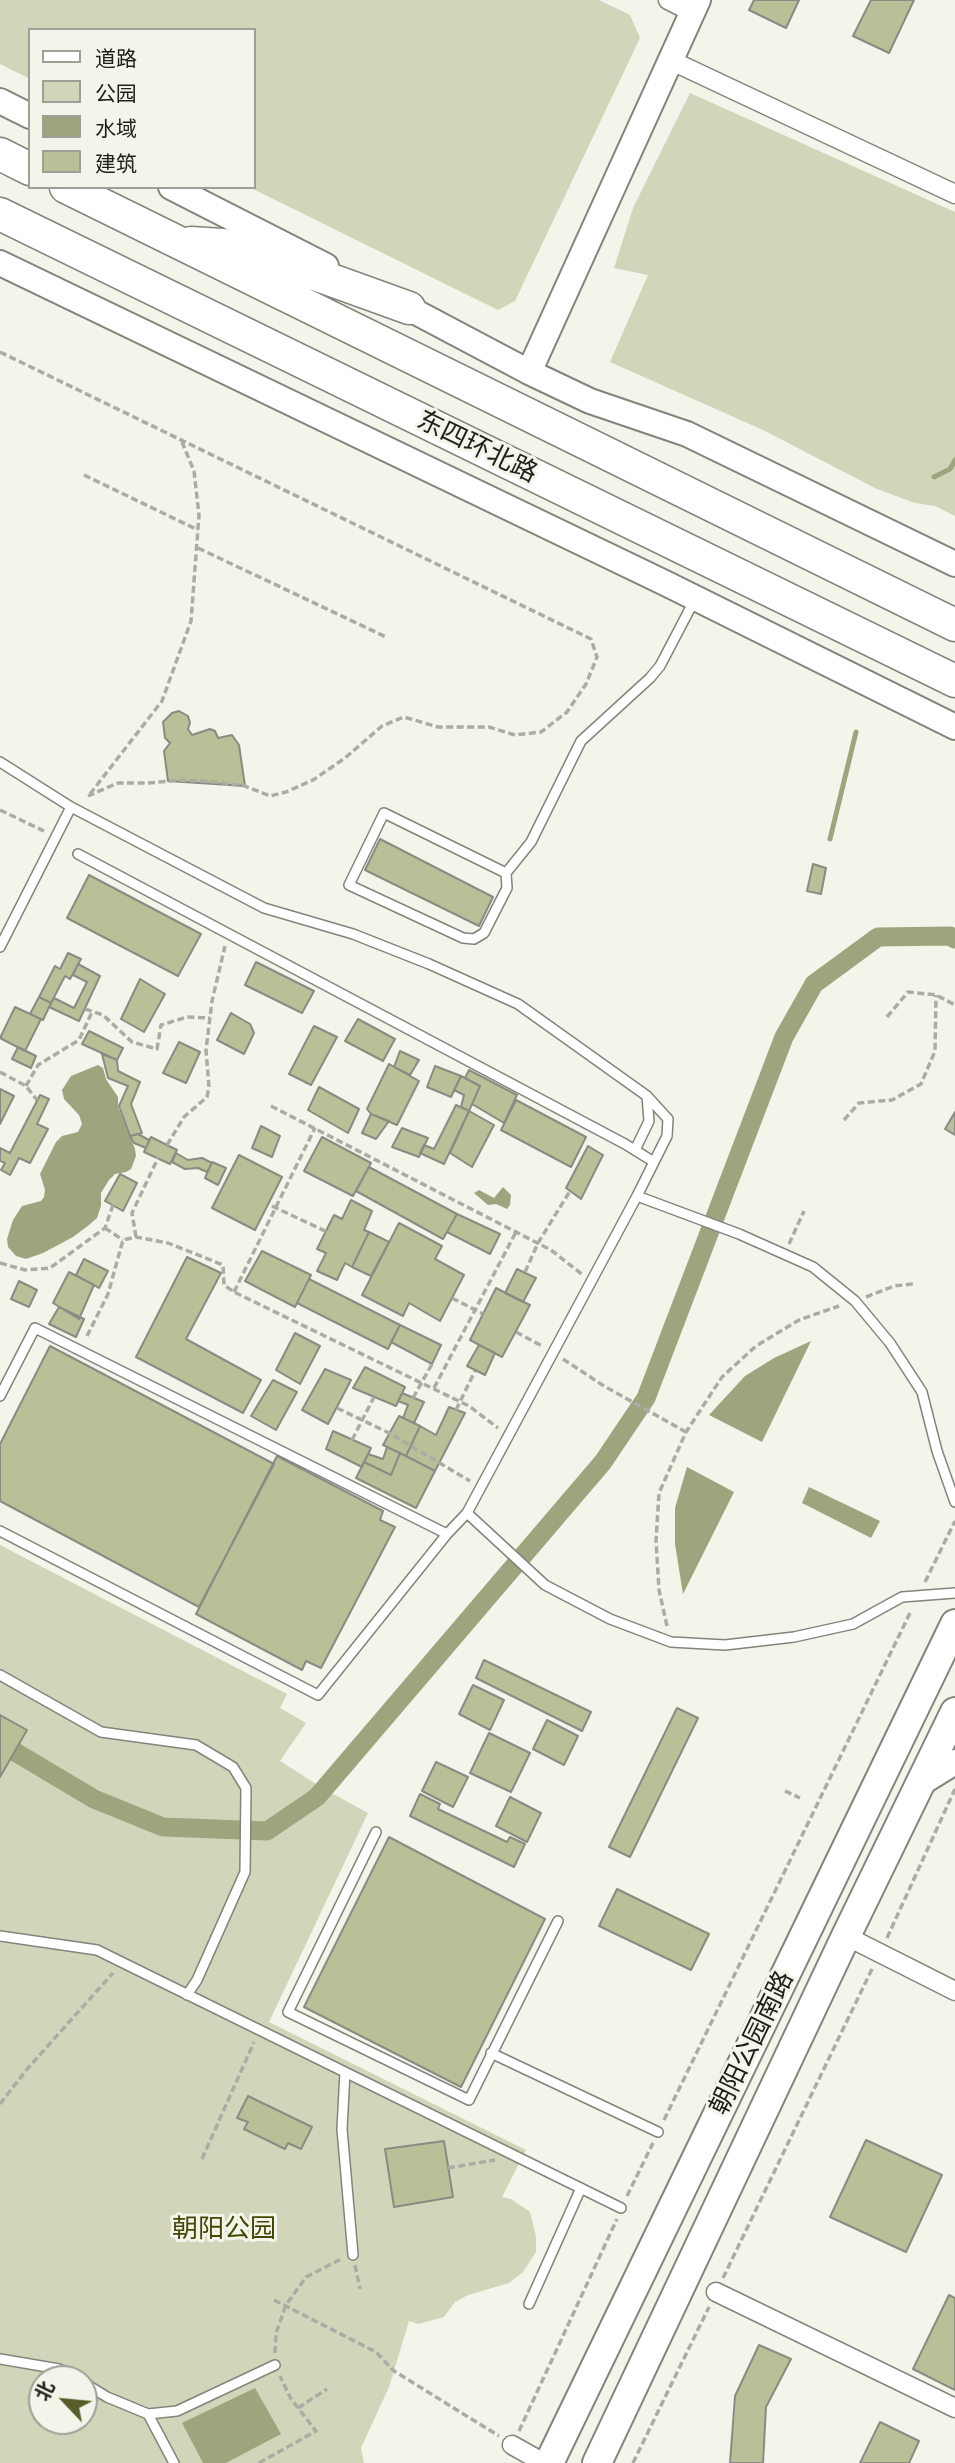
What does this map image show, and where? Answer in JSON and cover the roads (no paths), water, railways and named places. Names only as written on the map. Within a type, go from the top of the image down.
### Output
[{"type":"highway","name":"东四环北路","points":[[70,189],[955,625]]},
{"type":"highway","name":"东四环北路","points":[[0,214],[955,681]]},
{"type":"highway","points":[[176,242],[237,246],[409,307]]},
{"type":"main road","name":"朝阳公园南路","points":[[549,2463],[955,1624]]},
{"type":"main road","name":"朝阳公园南路","points":[[597,2463],[955,1712]]},
{"type":"street","points":[[529,372],[695,6],[668,0]]},
{"type":"street","points":[[670,60],[955,194]]},
{"type":"street","points":[[0,101],[28,115]]},
{"type":"street","points":[[175,189],[409,307],[529,372],[590,401],[687,434],[955,564]]},
{"type":"street","name":"东四环北路","points":[[0,263],[695,598],[955,727]]},
{"type":"street","points":[[921,1783],[955,1762]]},
{"type":"street","points":[[846,1936],[955,1991]]},
{"type":"street","points":[[716,2292],[955,2408]]},
{"type":"street","points":[[512,2445],[544,2463]]},
{"type":"lane","points":[[506,873],[384,813],[349,885],[463,939],[474,939],[484,933],[507,888],[506,873],[531,842],[581,741],[660,666],[695,598]]},
{"type":"lane","points":[[0,762],[71,807],[264,908],[353,934],[518,1004],[647,1096],[668,1119],[667,1136],[637,1196],[467,1513],[447,1534],[318,1695],[0,1531]]},
{"type":"lane","points":[[0,947],[71,807]]},
{"type":"lane","points":[[78,854],[654,1161]]},
{"type":"lane","points":[[635,1150],[649,1121],[647,1096]]},
{"type":"lane","points":[[637,1196],[739,1234],[813,1267],[855,1301],[890,1343],[922,1392],[937,1451],[955,1502]]},
{"type":"lane","points":[[0,1396],[36,1328],[447,1534]]},
{"type":"lane","points":[[467,1513],[545,1585],[610,1619],[671,1642],[725,1645],[794,1637],[853,1624],[902,1597],[955,1593]]},
{"type":"lane","points":[[0,1675],[101,1732],[196,1745],[233,1767],[246,1788],[245,1872],[197,1980],[187,1995]]},
{"type":"lane","points":[[376,1832],[288,2012],[469,2101],[558,1921]]},
{"type":"lane","points":[[0,1936],[97,1950],[621,2208]]},
{"type":"lane","points":[[491,2053],[658,2132]]},
{"type":"lane","points":[[345,2072],[342,2129],[353,2255]]},
{"type":"lane","points":[[528,2304],[582,2188]]},
{"type":"lane","points":[[0,2358],[38,2365]]},
{"type":"lane","points":[[98,2392],[148,2414],[177,2411],[275,2365]]},
{"type":"lane","points":[[148,2414],[174,2463]]},
{"type":"water","points":[[98,1065],[103,1068],[106,1079],[118,1097],[118,1107],[135,1149],[136,1156],[131,1169],[115,1174],[109,1180],[101,1193],[97,1218],[89,1225],[43,1253],[26,1259],[16,1256],[8,1247],[7,1239],[13,1220],[22,1206],[41,1201],[44,1197],[45,1190],[40,1174],[56,1142],[62,1136],[78,1132],[82,1124],[79,1115],[64,1099],[62,1090],[71,1076]]},
{"type":"water","points":[[503,1187],[511,1195],[507,1209],[496,1204],[488,1205],[474,1193],[479,1190],[494,1198]]},
{"type":"water","points":[[811,1341],[762,1442],[709,1415],[745,1376],[774,1358]]},
{"type":"water","points":[[687,1467],[734,1492],[683,1594],[675,1544],[675,1508]]},
{"type":"water","points":[[809,1487],[880,1521],[871,1538],[802,1503]]},
{"type":"water","points":[[255,2388],[281,2434],[226,2463],[203,2463],[182,2423]]},
{"type":"waterway","points":[[934,477],[950,469],[955,460]]},
{"type":"waterway","points":[[830,839],[856,732]]},
{"type":"waterway","points":[[0,1743],[94,1799],[163,1827],[267,1831],[317,1797],[603,1462],[646,1398],[784,1037],[814,984],[878,937],[950,936],[955,939]]},
{"type":"park label","name":"朝阳公园","points":[[224,2229]]}]
